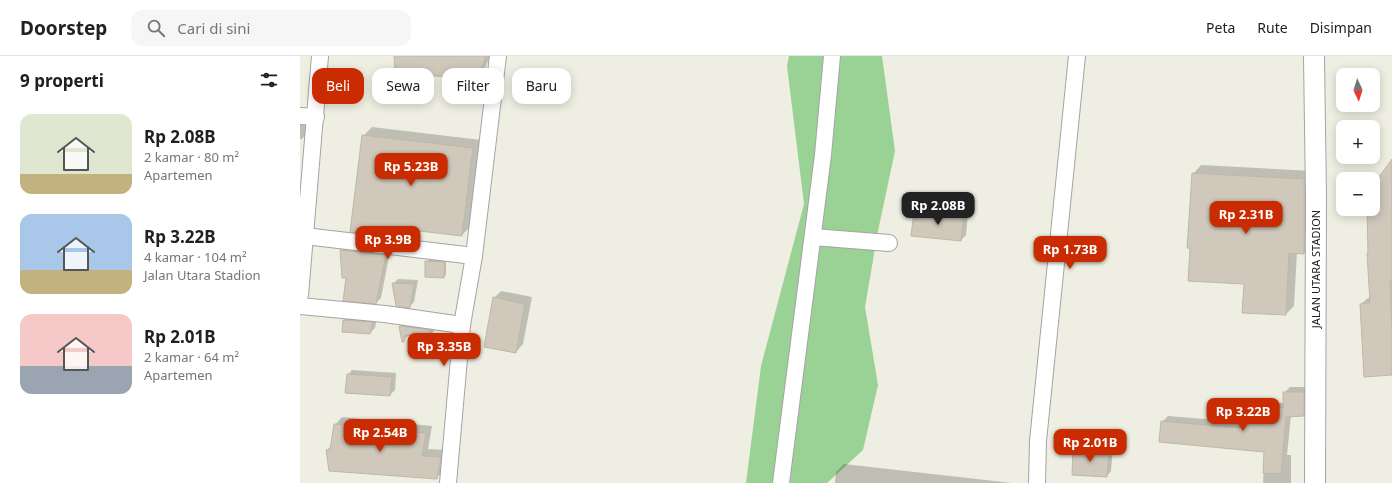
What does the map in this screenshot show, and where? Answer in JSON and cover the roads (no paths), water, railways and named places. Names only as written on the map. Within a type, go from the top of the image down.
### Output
[{"type":"street","points":[[300,295],[305,236],[308,116],[320,56]]},
{"type":"street","points":[[448,483],[462,325],[474,256],[498,56]]},
{"type":"street","points":[[781,483],[823,155],[832,56]]},
{"type":"street","points":[[1037,483],[1038,436],[1077,56]]},
{"type":"street","name":"JALAN UTARA STADION","points":[[1314,56],[1316,197],[1315,483]]},
{"type":"street","points":[[305,236],[474,256]]},
{"type":"street","points":[[813,237],[889,243]]},
{"type":"street","points":[[300,306],[385,314],[462,325]]}]
